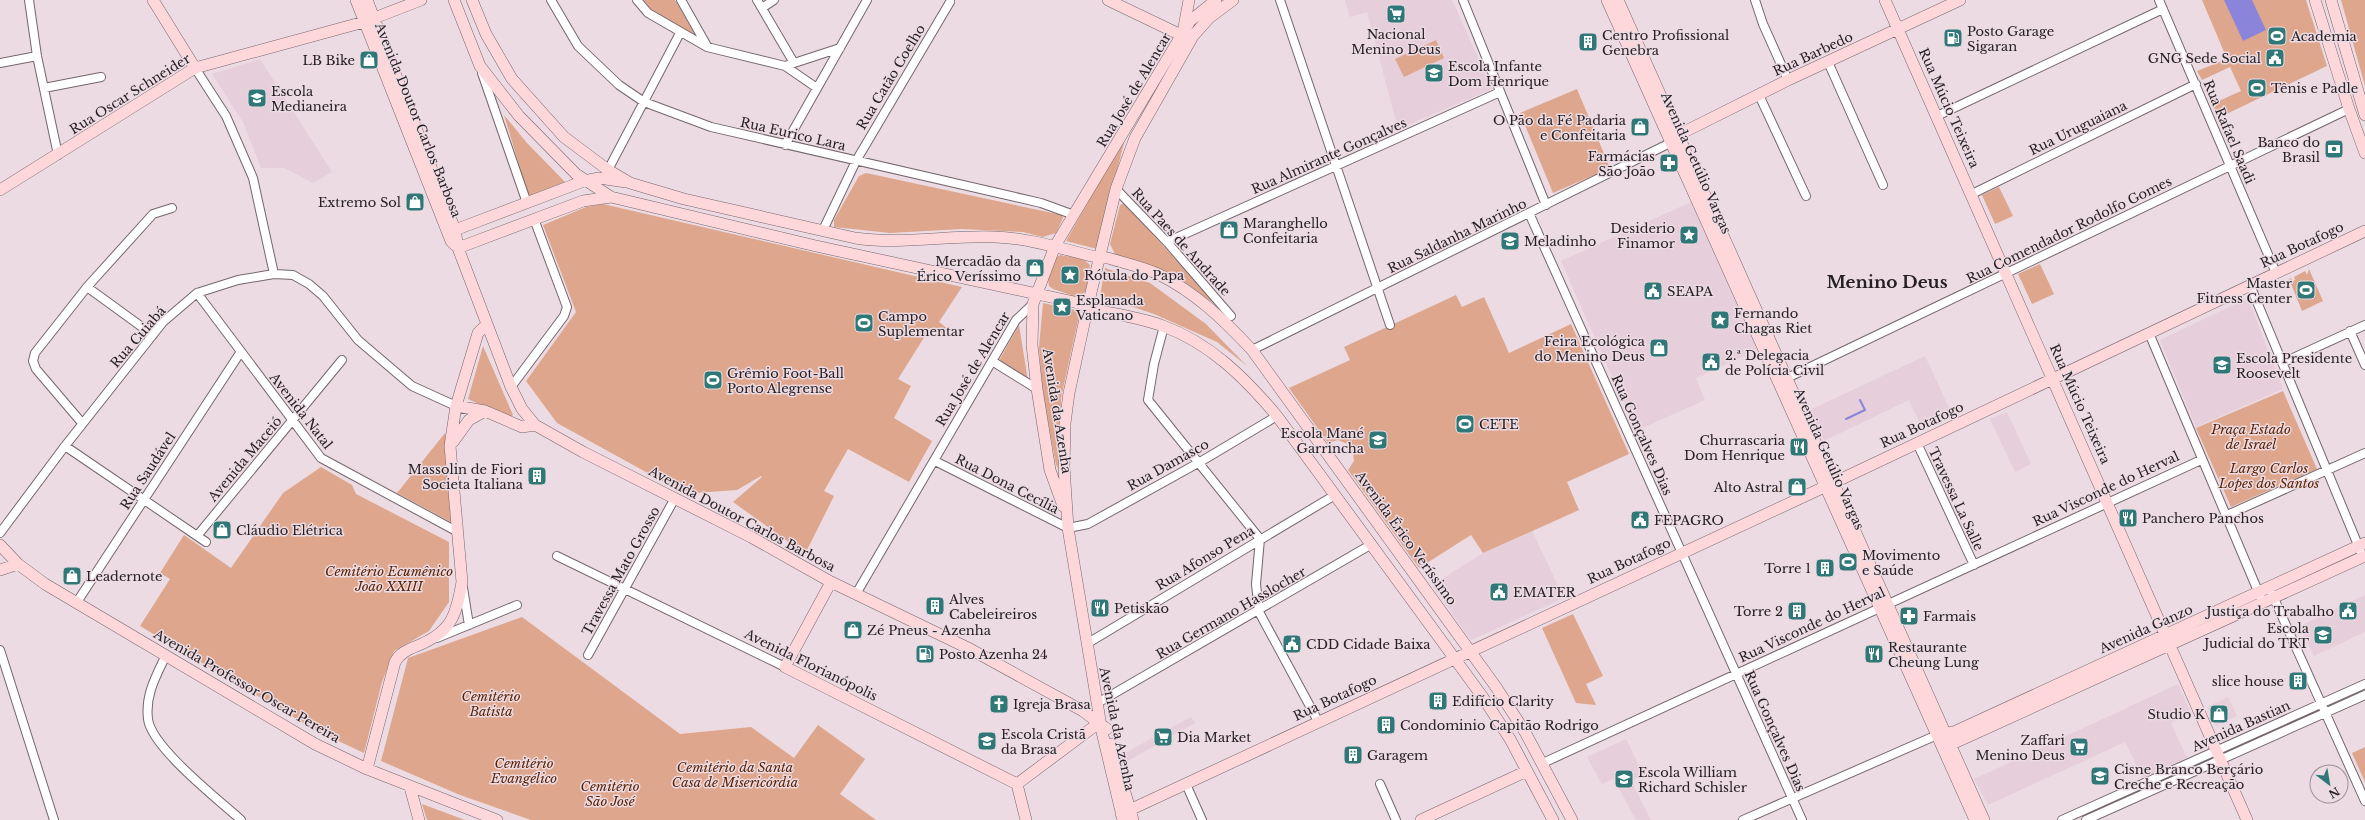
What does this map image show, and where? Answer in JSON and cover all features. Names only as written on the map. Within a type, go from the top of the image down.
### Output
[{"type":"street","points":[[29,0],[37,56],[58,155]]},
{"type":"street","points":[[153,0],[226,116],[253,178],[274,274]]},
{"type":"street","name":"Avenida Doutor Carlos Barbosa","points":[[356,0],[369,20],[455,230],[458,248],[511,386],[522,409],[535,425],[583,452],[675,498],[831,582],[970,648],[1103,725]]},
{"type":"street","name":"Avenida Doutor Carlos Barbosa","points":[[367,0],[369,20],[451,241],[458,248]]},
{"type":"street","name":"Rua Oscar Schneider","points":[[0,190],[196,68],[369,20],[421,0]]},
{"type":"street","points":[[454,0],[480,66],[527,203]]},
{"type":"street","points":[[472,0],[486,34],[512,79],[564,137],[608,170],[630,183]]},
{"type":"street","name":"Rua Eurico Lara","points":[[551,0],[578,46],[619,85],[644,102],[712,127],[1040,204],[1074,215]]},
{"type":"street","points":[[638,0],[648,13],[680,33],[707,47],[785,66],[817,88]]},
{"type":"street","points":[[681,0],[707,47]]},
{"type":"street","points":[[758,0],[794,63]]},
{"type":"street","points":[[762,8],[774,0]]},
{"type":"street","points":[[785,145],[867,0]]},
{"type":"street","points":[[1108,0],[1183,36]]},
{"type":"street","points":[[1181,54],[1189,0]]},
{"type":"street","name":"Rua José de Alencar","points":[[856,594],[936,461],[1016,320],[1034,299],[1055,246],[1183,36],[1190,21],[1216,0]]},
{"type":"street","name":"Rua José de Alencar","points":[[1100,258],[1116,188],[1135,138],[1181,54],[1209,18],[1233,0]]},
{"type":"street","points":[[1280,0],[1338,165],[1390,325]]},
{"type":"street","points":[[1463,0],[1546,205]]},
{"type":"street","name":"Avenida Getúlio Vargas","points":[[1607,0],[1675,138]]},
{"type":"street","name":"Avenida Getúlio Vargas","points":[[1618,0],[1675,138],[1939,729],[1975,820]]},
{"type":"street","points":[[1755,0],[1762,24],[1788,80]]},
{"type":"street","name":"Rua Múcio Teixeira","points":[[1885,0],[2054,378],[2247,820]]},
{"type":"street","name":"Rua Barbedo","points":[[1675,138],[1759,94],[1899,30],[1960,0]]},
{"type":"street","name":"Rua Rafael Saadi","points":[[2159,0],[2276,273]]},
{"type":"street","points":[[2315,0],[2348,109],[2365,153]]},
{"type":"street","points":[[2331,0],[2365,115]]},
{"type":"street","name":"Rua Catão Coelho","points":[[823,230],[856,161],[950,2]]},
{"type":"street","points":[[1937,116],[2163,9]]},
{"type":"street","points":[[608,170],[680,33]]},
{"type":"street","points":[[785,66],[840,48]]},
{"type":"street","points":[[0,63],[37,56]]},
{"type":"street","points":[[1828,62],[1883,186]]},
{"type":"street","points":[[480,66],[518,116],[584,181],[611,197],[1034,299],[1088,305],[1097,310],[1164,326],[1214,352],[1248,382],[1277,416],[1455,658],[1510,739],[1553,820]]},
{"type":"street","points":[[44,88],[101,77]]},
{"type":"street","name":"Rua Uruguaiana","points":[[1972,194],[2196,84]]},
{"type":"street","name":"Rua Almirante Gonçalves","points":[[1167,242],[1500,92]]},
{"type":"street","points":[[1759,94],[1806,196]]},
{"type":"street","points":[[2348,109],[2362,102]]},
{"type":"street","name":"Rua Comendador Rodolfo Gomes","points":[[1784,384],[2007,273],[2348,109]]},
{"type":"street","name":"Rua Saldanha Marinho","points":[[1252,350],[1529,214],[1675,138]]},
{"type":"street","points":[[455,230],[584,181],[599,178],[630,183]]},
{"type":"street","name":"Avenida Érico Veríssimo","points":[[630,183],[684,199],[880,242],[958,236],[995,237],[1055,246],[1100,258],[1108,258],[1157,274],[1227,316],[1471,651],[1521,726],[1543,763],[1572,820]]},
{"type":"street","name":"Rua Paes de Andrade","points":[[1116,188],[1167,242],[1227,316]]},
{"type":"street","points":[[458,248],[584,201],[611,197]]},
{"type":"street","points":[[82,423],[36,369],[33,361],[35,353],[88,287],[152,214],[172,208]]},
{"type":"street","name":"Rua Gonçalves Dias","points":[[1529,214],[1802,820]]},
{"type":"street","points":[[511,386],[564,316],[567,307],[534,219]]},
{"type":"street","name":"Rua Botafogo","points":[[1127,816],[1186,784],[1318,720],[1471,651],[1917,443],[2365,231]]},
{"type":"street","name":"Avenida da Azenha","points":[[1100,258],[1069,393],[1065,423],[1064,467],[1068,524],[1088,643],[1087,651],[1103,725],[1127,816]]},
{"type":"street","name":"Rua Cuiabá","points":[[0,533],[82,423],[163,322],[197,293],[238,280],[274,274],[293,275],[310,284],[323,296],[358,340],[412,386],[456,406]]},
{"type":"street","points":[[2250,285],[2327,470],[2362,544],[2364,556]]},
{"type":"street","points":[[88,287],[153,335]]},
{"type":"street","name":"Avenida Natal","points":[[197,293],[240,353],[321,458],[458,532]]},
{"type":"street","name":"Avenida da Azenha","points":[[1034,299],[1032,345],[1037,389],[1050,470],[1068,524]]},
{"type":"street","points":[[469,625],[462,582],[450,446],[456,406],[478,333],[487,324]]},
{"type":"street","points":[[2282,363],[2365,325]]},
{"type":"street","points":[[1164,326],[1154,364],[1148,400],[1200,462],[1260,539],[1256,584],[1259,612],[1318,720]]},
{"type":"street","points":[[2350,331],[2365,365]]},
{"type":"street","points":[[2149,333],[2201,460],[2261,598]]},
{"type":"street","name":"Rua Saudável","points":[[77,602],[240,353]]},
{"type":"street","name":"Avenida Maceió","points":[[196,536],[293,421],[342,360]]},
{"type":"street","points":[[992,361],[1037,389]]},
{"type":"street","points":[[456,406],[485,411],[522,427],[535,425]]},
{"type":"street","points":[[450,446],[469,420],[485,411]]},
{"type":"street","name":"Rua Damasco","points":[[1068,524],[1088,524],[1200,462],[1277,416]]},
{"type":"street","name":"Travessa La Salle","points":[[1917,443],[1974,565]]},
{"type":"street","points":[[65,446],[206,542]]},
{"type":"street","points":[[2225,516],[2365,453]]},
{"type":"street","name":"Rua Visconde do Herval","points":[[1543,763],[1885,610],[1974,565],[2201,460]]},
{"type":"street","name":"Rua Dona Cecília","points":[[936,461],[1068,524]]},
{"type":"street","name":"Rua Afonso Pena","points":[[1088,643],[1335,495]]},
{"type":"street","name":"Travessa Mato Grosso","points":[[588,655],[675,498]]},
{"type":"street","name":"Rua Germano Hasslocher","points":[[1101,701],[1259,612],[1372,544]]},
{"type":"street","name":"Avenida Ganzo","points":[[1946,746],[2059,690],[2261,598],[2362,544]]},
{"type":"street","name":"Avenida Professor Oscar Pereira","points":[[0,545],[18,564],[45,584],[316,744],[367,769],[497,820]]},
{"type":"street","name":"Avenida Florianópolis","points":[[557,556],[785,667],[1017,784]]},
{"type":"street","name":"Avenida Ganzo","points":[[2271,593],[2364,556]]},
{"type":"street","points":[[0,570],[18,564]]},
{"type":"street","points":[[434,639],[451,621],[459,600],[462,582]]},
{"type":"street","points":[[785,667],[831,582]]},
{"type":"street","points":[[2271,593],[2365,801]]},
{"type":"street","points":[[367,769],[395,662],[403,652],[517,605]]},
{"type":"street","name":"Avenida da Azenha","points":[[1088,643],[1092,650],[1101,701],[1103,725]]},
{"type":"street","points":[[0,650],[54,820]]},
{"type":"street","points":[[166,655],[149,693],[148,721],[161,745],[173,758],[241,820]]},
{"type":"street","name":"Avenida Bastian","points":[[2086,820],[2321,704],[2365,684]]},
{"type":"street","name":"Avenida Ganzo","points":[[1939,729],[2059,690]]},
{"type":"street","name":"Avenida Bastian","points":[[2062,820],[2365,695]]},
{"type":"street","points":[[1026,820],[1017,784],[1103,725]]},
{"type":"street","points":[[1743,820],[1939,729]]},
{"type":"street","name":"Avenida Getúlio Vargas","points":[[1946,746],[1984,820]]},
{"type":"street","points":[[1421,820],[1527,771]]},
{"type":"street","points":[[1186,784],[1202,820]]},
{"type":"street","points":[[1380,784],[1396,820]]},
{"type":"street","points":[[410,787],[419,820]]},
{"type":"street","points":[[2082,811],[2086,820]]},
{"type":"shaded area","name":"Escola Infante Dom Henrique","points":[[1345,0],[1452,0],[1492,89],[1398,129],[1367,12],[1350,17]]},
{"type":"shaded area","points":[[2224,0],[2252,0],[2266,30],[2243,41]]},
{"type":"shaded area","name":"Escola Medianeira","points":[[260,59],[332,172],[313,183],[284,168],[261,168],[243,122],[212,74]]},
{"type":"shaded area","name":"SEAPA","points":[[1691,202],[1757,350],[1696,378],[1705,400],[1636,431],[1561,261]]},
{"type":"shaded area","name":"Escola Presidente Roosevelt","points":[[2248,298],[2283,389],[2196,427],[2160,340]]},
{"type":"shaded area","points":[[1925,356],[1952,414],[1922,428],[1909,400],[1824,441],[1810,410]]},
{"type":"shaded area","points":[[2183,399],[2230,509],[2226,511],[2181,401]]},
{"type":"shaded area","points":[[2007,412],[2031,464],[2015,472],[1990,419]]},
{"type":"shaded area","name":"EMATER","points":[[1532,531],[1564,598],[1471,640],[1432,585],[1483,553]]},
{"type":"shaded area","name":"Justiça do Trabalho","points":[[2365,595],[2365,632],[2314,656],[2300,626]]},
{"type":"shaded area","name":"Zaffari Menino Deus","points":[[2178,684],[2191,713],[2171,723],[2187,758],[2143,778],[2125,742],[1988,805],[1974,779]]},
{"type":"shaded area","points":[[2228,697],[2237,716],[2216,726],[2207,707]]},
{"type":"shaded area","name":"Dia Market","points":[[1191,717],[1195,723],[1126,762],[1123,754]]},
{"type":"shaded area","name":"Escola William Richard Schisler","points":[[1626,739],[1643,774],[1631,781],[1651,820],[1636,820],[1614,779],[1602,784],[1587,757]]},
{"type":"shaded area","name":"Cisne Branco Berçário Creche e Recreação","points":[[2102,766],[2109,781],[2099,786],[2091,771]]},
{"type":"green space","points":[[644,0],[675,0],[696,36],[651,9]]},
{"type":"green space","name":"GNG Sede Social","points":[[2202,0],[2306,0],[2327,66],[2218,118],[2212,104],[2241,91],[2230,67],[2202,80],[2197,71],[2227,59]]},
{"type":"green space","points":[[2341,0],[2365,0],[2365,86]]},
{"type":"green space","points":[[1436,40],[1444,58],[1404,77],[1395,59]]},
{"type":"green space","points":[[1577,89],[1610,168],[1553,193],[1520,113]]},
{"type":"green space","points":[[504,115],[527,143],[567,184],[529,198]]},
{"type":"green space","points":[[1124,143],[1097,249],[1066,241],[1121,144]]},
{"type":"green space","points":[[866,173],[1062,215],[1063,218],[1056,233],[1043,237],[1023,232],[962,229],[890,233],[834,227],[834,220],[859,176]]},
{"type":"green space","points":[[1999,187],[2013,216],[1995,224],[1982,195]]},
{"type":"green space","points":[[1124,203],[1217,305],[1156,268],[1115,254],[1110,244],[1120,205]]},
{"type":"green space","name":"Grêmio Foot-Ball Porto Alegrense","points":[[603,204],[962,287],[939,322],[948,329],[943,336],[930,328],[898,379],[911,386],[894,418],[932,441],[909,482],[848,449],[824,491],[834,496],[804,556],[793,551],[790,543],[733,502],[762,477],[761,476],[737,490],[695,493],[673,487],[557,423],[526,381],[576,312],[543,225],[586,207]]},
{"type":"green space","points":[[1060,255],[1083,259],[1090,265],[1086,290],[1082,295],[1077,297],[1053,289],[1049,286],[1048,280],[1055,258]]},
{"type":"green space","points":[[2040,264],[2054,294],[2032,304],[2018,274]]},
{"type":"green space","points":[[1105,268],[1150,283],[1206,324],[1247,366],[1217,342],[1154,314],[1100,296]]},
{"type":"green space","name":"Master Fitness Center","points":[[2309,269],[2323,301],[2302,311],[2289,279],[2291,278],[2293,281],[2295,280],[2294,277],[2305,271],[2307,275]]},
{"type":"green space","name":"CETE","points":[[1456,295],[1462,307],[1484,297],[1509,353],[1571,324],[1629,454],[1567,482],[1579,510],[1483,553],[1471,535],[1419,568],[1348,470],[1354,461],[1352,446],[1338,440],[1328,443],[1289,388],[1350,360],[1344,347]]},
{"type":"green space","points":[[1043,303],[1080,311],[1061,398],[1059,470],[1056,465],[1042,388],[1039,347]]},
{"type":"green space","points":[[1019,325],[1028,381],[1024,385],[995,368]]},
{"type":"green space","points":[[483,346],[513,415],[509,418],[468,399]]},
{"type":"green space","name":"Praça Estado de Israel","points":[[2283,391],[2317,469],[2231,507],[2196,428]]},
{"type":"green space","points":[[445,433],[451,522],[397,493]]},
{"type":"green space","name":"Cemitério Ecumênico João XXIII","points":[[321,467],[352,485],[356,494],[449,542],[449,602],[429,631],[394,651],[382,682],[364,753],[315,730],[140,626],[170,579],[160,573],[184,535],[231,568],[283,493]]},
{"type":"green space","points":[[1573,614],[1603,676],[1586,684],[1596,705],[1576,703],[1542,628]]},
{"type":"green space","points":[[522,617],[680,734],[751,727],[794,758],[818,725],[865,759],[840,794],[876,820],[531,820],[460,795],[381,761],[408,658]]},
{"type":"green space","points":[[2365,747],[2365,782],[2352,753]]},
{"type":"green space","points":[[422,804],[465,820],[427,820]]},
{"type":"waterway","points":[[1846,419],[1865,410],[1860,400]]},
{"type":"place","name":"Nacional Menino Deus","points":[[1396,14]]},
{"type":"place","name":"Academia","points":[[2277,36]]},
{"type":"place","name":"Posto Garage Sigaran","points":[[1953,38]]},
{"type":"place","name":"Centro Profissional Genebra","points":[[1588,42]]},
{"type":"place","name":"GNG Sede Social","points":[[2275,58]]},
{"type":"place","name":"LB Bike","points":[[369,60]]},
{"type":"place","name":"Escola Infante Dom Henrique","points":[[1434,73]]},
{"type":"place","name":"Tênis e Padle","points":[[2257,88]]},
{"type":"place","name":"Escola Medianeira","points":[[257,98]]},
{"type":"place","name":"O Pão da Fé Padaria e Confeitaria","points":[[1640,127]]},
{"type":"place","name":"Banco do Brasil","points":[[2334,149]]},
{"type":"place","name":"Farmácias São João","points":[[1669,163]]},
{"type":"place","name":"Extremo Sol","points":[[415,202]]},
{"type":"place","name":"Maranghello Confeitaria","points":[[1229,230]]},
{"type":"place","name":"Desiderio Finamor","points":[[1689,235]]},
{"type":"place","name":"Meladinho","points":[[1510,241]]},
{"type":"place","name":"Mercadão da Érico Veríssimo","points":[[1035,268]]},
{"type":"place","name":"Rótula do Papa","points":[[1070,275]]},
{"type":"place","name":"Master Fitness Center","points":[[2306,290]]},
{"type":"place","name":"SEAPA","points":[[1653,291]]},
{"type":"place","name":"Esplanada Vaticano","points":[[1062,307]]},
{"type":"place","name":"Fernando Chagas Riet","points":[[1720,320]]},
{"type":"place","name":"Campo Suplementar","points":[[864,323]]},
{"type":"place","name":"Feira Ecológica do Menino Deus","points":[[1659,348]]},
{"type":"place","name":"2.ª Delegacia de Polícia Civil","points":[[1711,362]]},
{"type":"place","name":"Escola Presidente Roosevelt","points":[[2222,365]]},
{"type":"place","name":"Grêmio Foot-Ball Porto Alegrense","points":[[713,380]]},
{"type":"place","name":"CETE","points":[[1465,424]]},
{"type":"place","name":"Escola Mané Garrincha","points":[[1378,440]]},
{"type":"place","name":"Churrascaria Dom Henrique","points":[[1799,447]]},
{"type":"place","name":"Massolin de Fiori Societa Italiana","points":[[537,476]]},
{"type":"place","name":"Alto Astral","points":[[1797,487]]},
{"type":"place","name":"Panchero Panchos","points":[[2128,518]]},
{"type":"place","name":"FEPAGRO","points":[[1640,520]]},
{"type":"place","name":"Cláudio Elétrica","points":[[222,530]]},
{"type":"place","name":"Movimento e Saúde","points":[[1848,562]]},
{"type":"place","name":"Torre 1","points":[[1825,568]]},
{"type":"place","name":"Leadernote","points":[[72,576]]},
{"type":"place","name":"EMATER","points":[[1499,592]]},
{"type":"place","name":"Alves Cabeleireiros","points":[[935,606]]},
{"type":"place","name":"Petiskão","points":[[1100,608]]},
{"type":"place","name":"Torre 2","points":[[1797,611]]},
{"type":"place","name":"Justiça do Trabalho","points":[[2348,611]]},
{"type":"place","name":"Farmais","points":[[1909,616]]},
{"type":"place","name":"Zé Pneus - Azenha","points":[[853,630]]},
{"type":"place","name":"Escola Judicial do TRT","points":[[2323,635]]},
{"type":"place","name":"CDD Cidade Baixa","points":[[1292,644]]},
{"type":"place","name":"Posto Azenha 24","points":[[925,654]]},
{"type":"place","name":"Restaurante Cheung Lung","points":[[1874,654]]},
{"type":"place","name":"slice house","points":[[2298,681]]},
{"type":"place","name":"Edifício Clarity","points":[[1438,701]]},
{"type":"place","name":"Igreja Brasa","points":[[999,704]]},
{"type":"place","name":"Studio K","points":[[2219,714]]},
{"type":"place","name":"Condominio Capitão Rodrigo","points":[[1386,725]]},
{"type":"place","name":"Dia Market","points":[[1163,737]]},
{"type":"place","name":"Escola Cristã da Brasa","points":[[987,741]]},
{"type":"place","name":"Zaffari Menino Deus","points":[[2079,747]]},
{"type":"place","name":"Garagem","points":[[1353,755]]},
{"type":"place","name":"Cisne Branco Berçário Creche e Recreação","points":[[2100,776]]},
{"type":"place","name":"Escola William Richard Schisler","points":[[1624,779]]},
{"type":"district","name":"Menino Deus","points":[[1887,282]]},
{"type":"park label","name":"Largo Carlos Lopes dos Santos","points":[[2269,476]]},
{"type":"park label","name":"Cemitério Batista","points":[[491,704]]},
{"type":"park label","name":"Cemitério Evangélico","points":[[524,770]]},
{"type":"park label","name":"Cemitério da Santa Casa de Misericórdia","points":[[735,774]]},
{"type":"park label","name":"Cemitério São José","points":[[610,794]]}]
